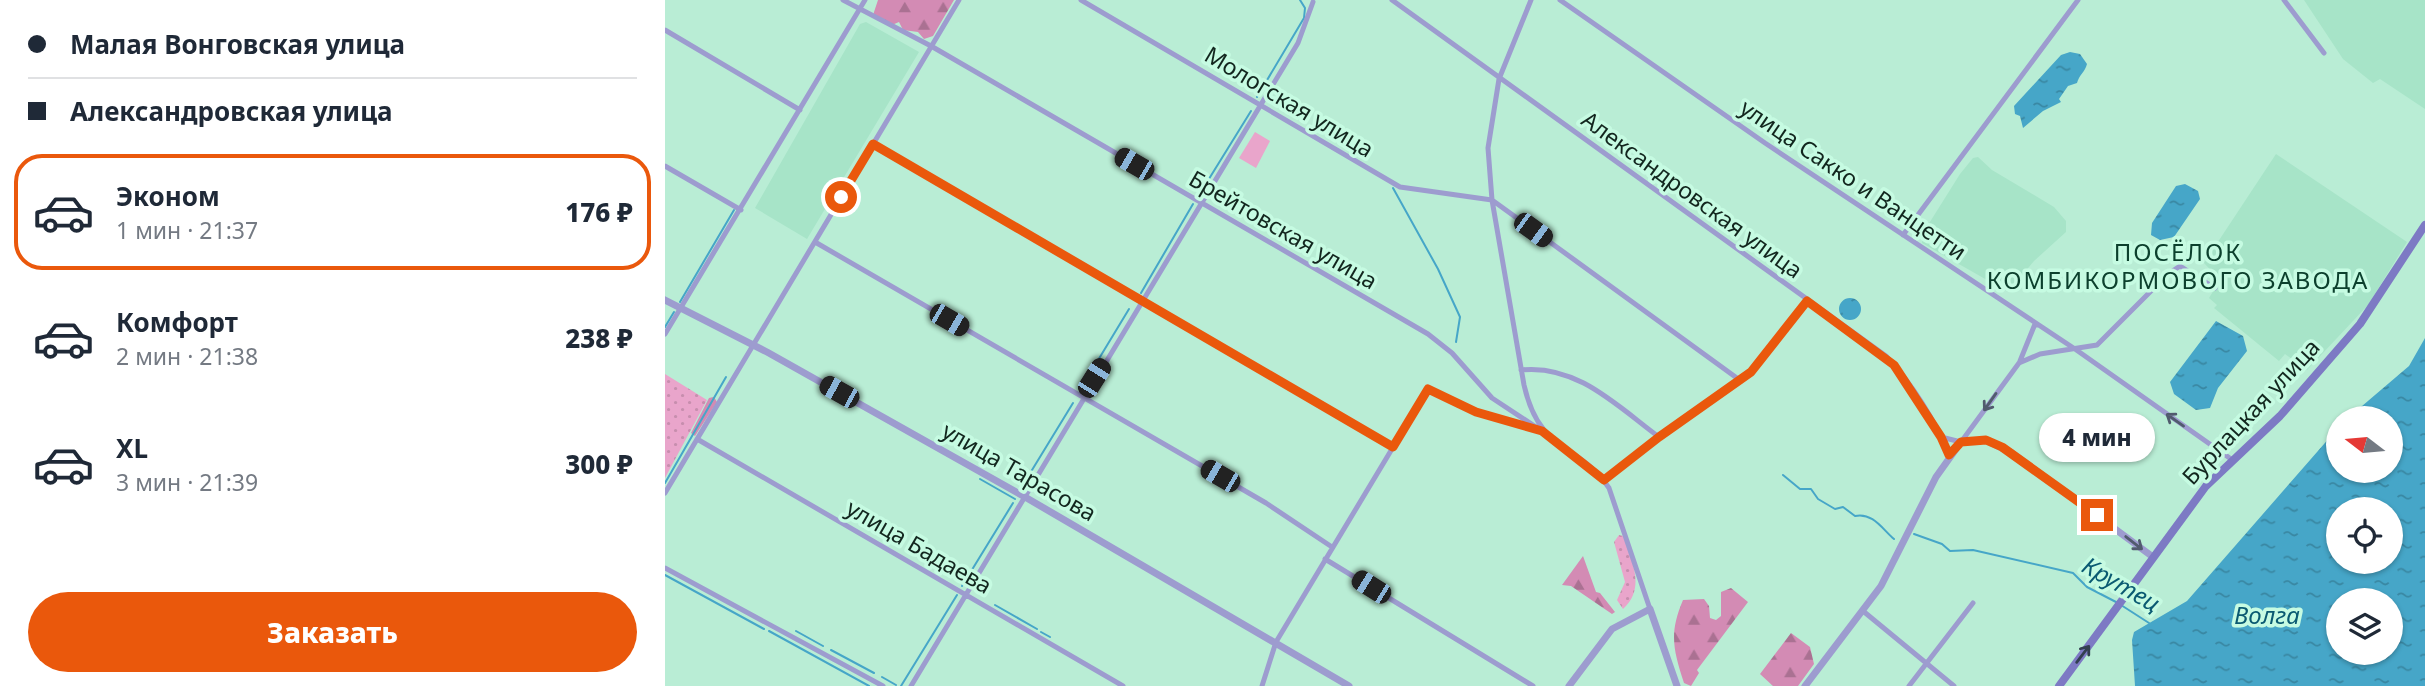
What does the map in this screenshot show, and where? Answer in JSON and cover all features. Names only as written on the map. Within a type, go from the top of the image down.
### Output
[{"type":"main road","name":"Бурлацкая улица","points":[[2059,686],[2198,495],[2231,459],[2280,416],[2360,324],[2425,225]]},
{"type":"street","name":"Брейтовская улица","points":[[843,0],[931,46],[1428,334],[1452,353],[1492,398],[1542,431],[1604,480]]},
{"type":"street","points":[[665,334],[865,0]]},
{"type":"street","points":[[665,493],[959,0]]},
{"type":"street","name":"Мологская улица","points":[[1081,0],[1400,187],[1492,200]]},
{"type":"street","name":"Александровская улица","points":[[1392,0],[1886,356],[1903,375],[1949,455]]},
{"type":"street","points":[[1531,0],[1499,79],[1488,139],[1492,200],[1521,370],[1527,401],[1542,431]]},
{"type":"street","name":"улица Сакко и Ванцетти","points":[[1560,0],[1903,235],[2075,349]]},
{"type":"street","points":[[1903,235],[2078,0]]},
{"type":"street","points":[[2284,0],[2324,52]]},
{"type":"street","points":[[911,686],[1082,397],[1298,43],[1313,1]]},
{"type":"street","points":[[665,30],[800,110]]},
{"type":"street","points":[[873,144],[1393,447]]},
{"type":"street","points":[[665,166],[741,210]]},
{"type":"street","points":[[1492,200],[1741,381]]},
{"type":"street","points":[[815,242],[1266,503],[1332,547]]},
{"type":"street","points":[[2019,363],[2040,354],[2097,345],[2168,274],[2180,267],[2215,288]]},
{"type":"street","name":"улица Тарасова","points":[[665,300],[753,345],[1025,497],[1349,686]]},
{"type":"street","points":[[1677,686],[1619,509],[1604,480],[1659,437],[1741,381],[1775,345],[1807,301]]},
{"type":"street","points":[[1805,686],[1881,586],[1917,511],[1949,455],[2019,363],[2035,324]]},
{"type":"street","points":[[2075,349],[2231,459]]},
{"type":"street","points":[[1521,370],[1548,369],[1576,378],[1659,437]]},
{"type":"street","points":[[1262,686],[1276,642],[1428,389],[1476,412],[1542,431]]},
{"type":"street","points":[[1941,437],[1961,442],[1986,440],[2012,453],[2153,557]]},
{"type":"street","name":"улица Бадаева","points":[[697,439],[1123,686]]},
{"type":"street","points":[[1325,559],[1533,686]]},
{"type":"street","points":[[665,568],[883,686]]},
{"type":"street","points":[[1909,686],[1973,603]]},
{"type":"street","points":[[1569,686],[1612,629],[1650,610]]},
{"type":"street","points":[[1863,611],[1954,686]]},
{"type":"shaded area","points":[[2304,0],[2425,0],[2425,109],[2380,79],[2373,83],[2343,59]]},
{"type":"shaded area","points":[[866,22],[919,52],[807,239],[755,208],[860,24]]},
{"type":"shaded area","points":[[1255,132],[1270,141],[1256,168],[1239,158]]},
{"type":"shaded area","points":[[2276,154],[2407,242],[2368,305],[2307,370],[2285,354],[2279,361],[2214,308],[2217,305],[2209,298],[2220,280],[2204,263]]},
{"type":"shaded area","points":[[1978,157],[1992,170],[2054,207],[2066,221],[2066,232],[2034,261],[2008,292],[1922,243],[1923,233],[1960,174],[1973,158]]},
{"type":"shaded area","points":[[665,374],[707,400],[665,478]]},
{"type":"shaded area","points":[[1619,535],[1623,536],[1635,574],[1634,592],[1623,609],[1617,600],[1625,582],[1614,542]]},
{"type":"green space","points":[[878,0],[954,0],[933,36],[924,39],[918,32],[903,30],[899,22],[892,25],[873,15]]},
{"type":"green space","points":[[714,397],[717,402],[695,436],[691,433],[709,398]]},
{"type":"green space","points":[[1583,556],[1596,592],[1600,593],[1615,612],[1612,614],[1571,586],[1562,585]]},
{"type":"green space","points":[[1731,588],[1748,602],[1697,670],[1699,673],[1691,686],[1684,683],[1674,641],[1676,622],[1683,600],[1704,599],[1709,606],[1710,618],[1716,620],[1721,616],[1721,592]]},
{"type":"green space","points":[[1791,633],[1810,647],[1814,664],[1798,686],[1773,686],[1760,674]]},
{"type":"water","points":[[2070,52],[2080,54],[2087,64],[2077,83],[2068,86],[2059,99],[2061,102],[2043,111],[2023,128],[2020,116],[2015,114],[2014,106],[2061,55]]},
{"type":"water","points":[[2185,184],[2198,191],[2200,199],[2174,237],[2160,240],[2151,235],[2152,223],[2176,186]]},
{"type":"water","points":[[1850,298],[1858,301],[1861,309],[1858,317],[1850,320],[1842,317],[1839,309],[1842,301]]},
{"type":"water","points":[[2216,321],[2243,336],[2247,351],[2218,388],[2210,408],[2196,410],[2174,394],[2170,382]]},
{"type":"water","name":"Волга","points":[[2425,338],[2425,686],[2135,686],[2132,640],[2134,632],[2187,601],[2326,442],[2326,483],[2403,483],[2403,406],[2362,406],[2409,366]]},
{"type":"waterway","points":[[1257,97],[1304,18],[1305,8],[1300,0]]},
{"type":"waterway","points":[[1199,195],[1251,111]]},
{"type":"waterway","points":[[1393,188],[1438,269],[1460,317],[1456,342]]},
{"type":"waterway","points":[[1141,293],[1193,204]]},
{"type":"waterway","points":[[680,302],[734,210]]},
{"type":"waterway","points":[[1080,390],[1129,309]]},
{"type":"waterway","points":[[665,327],[674,312]]},
{"type":"waterway","points":[[665,483],[726,377]]},
{"type":"waterway","points":[[1021,488],[1073,403]]},
{"type":"waterway","points":[[1783,475],[1800,489],[1811,489],[1818,499],[1835,509],[1843,507],[1855,516],[1872,519],[1894,539]]},
{"type":"waterway","points":[[980,479],[1015,499]]},
{"type":"waterway","points":[[962,586],[1013,503]]},
{"type":"waterway","name":"Крутец","points":[[1914,534],[1942,544],[1950,551],[1973,550],[2073,573],[2087,587],[2116,602]]},
{"type":"waterway","points":[[665,575],[764,629]]},
{"type":"waterway","points":[[901,686],[957,595]]},
{"type":"waterway","points":[[995,605],[1037,629]]},
{"type":"waterway","name":"Крутец","points":[[2121,605],[2149,623]]},
{"type":"waterway","points":[[769,631],[869,686]]},
{"type":"waterway","points":[[796,631],[823,646]]},
{"type":"waterway","points":[[1041,632],[1050,637]]},
{"type":"waterway","points":[[831,650],[874,673]]},
{"type":"waterway","points":[[882,677],[896,685]]},
{"type":"district","name":"ПОСЁЛОК КОМБИКОРМОВОГО ЗАВОДА","points":[[2178,267]]},
{"type":"route","points":[[841,197],[873,144],[1393,447],[1428,389],[1476,412],[1542,431],[1604,480],[1659,437],[1741,381],[1775,345],[1807,301],[1886,356],[1903,375],[1949,455],[1961,442],[1986,440],[2012,453],[2097,515]]}]
